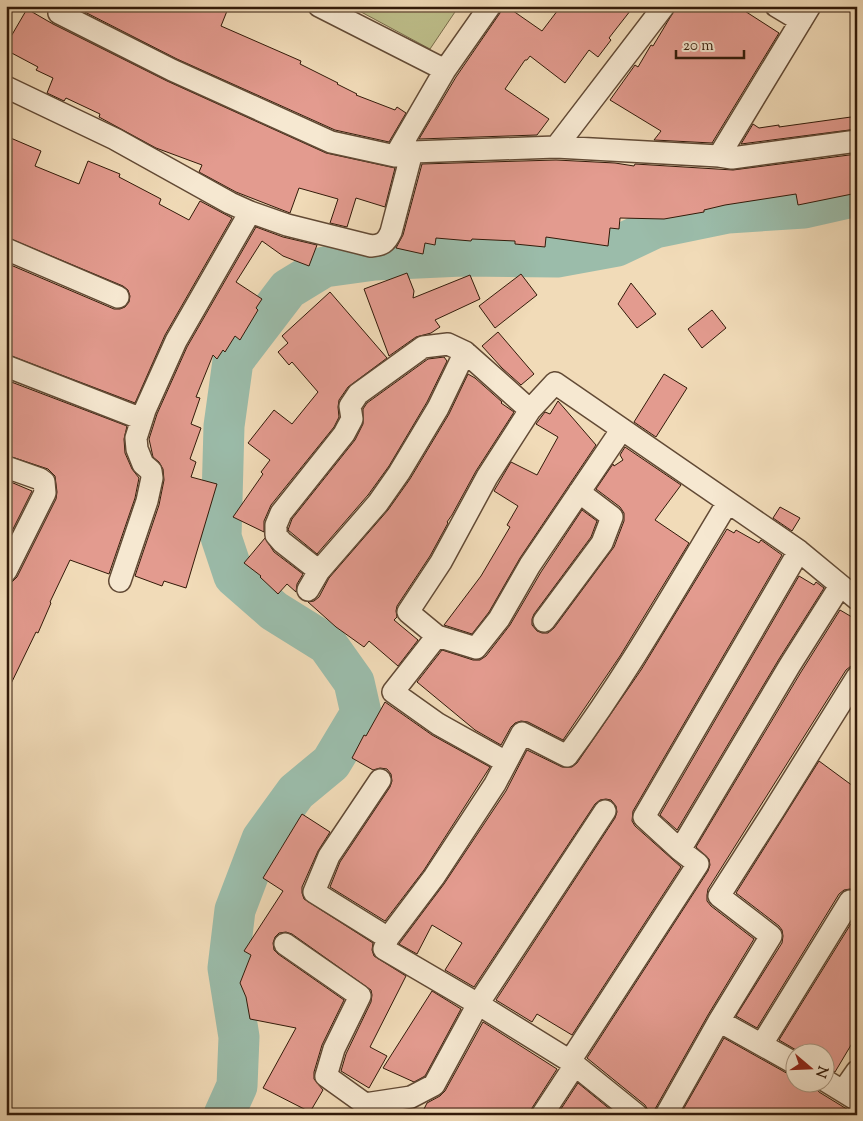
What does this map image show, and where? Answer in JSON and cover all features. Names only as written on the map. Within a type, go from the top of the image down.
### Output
[{"type":"street","points":[[319,6],[445,70]]},
{"type":"street","points":[[6,87],[114,139],[230,203],[250,212],[370,246],[381,245],[387,240],[390,232],[403,154],[445,70],[490,6]]},
{"type":"street","points":[[556,147],[664,6]]},
{"type":"street","points":[[720,156],[806,14],[776,6]]},
{"type":"street","points":[[56,8],[172,70],[332,142],[403,154],[556,147],[732,158],[857,141]]},
{"type":"street","points":[[120,581],[147,501],[152,478],[151,471],[144,464],[137,449],[136,438],[142,419],[176,341],[250,212]]},
{"type":"street","points":[[6,249],[118,297]]},
{"type":"street","points":[[319,571],[282,542],[276,534],[276,525],[281,513],[344,434],[352,419],[350,406],[358,394],[423,347],[448,344],[465,352],[530,410]]},
{"type":"street","points":[[308,590],[319,571],[378,503],[398,473],[438,408],[465,352]]},
{"type":"street","points":[[6,366],[142,419]]},
{"type":"street","points":[[622,428],[530,565],[499,619],[476,648],[437,636],[408,612],[440,562],[487,477],[530,410],[555,383],[622,428],[799,551],[857,599]]},
{"type":"street","points":[[6,467],[40,479],[46,487],[45,493],[8,564]]},
{"type":"street","points":[[544,622],[602,543],[612,517],[579,492]]},
{"type":"street","points":[[637,1115],[570,1061],[384,949],[388,938],[434,877],[495,784],[522,733],[568,756],[592,723],[643,643],[728,502]]},
{"type":"street","points":[[542,1115],[571,1072],[570,1061],[698,864],[644,817],[799,551]]},
{"type":"street","points":[[680,850],[790,665],[840,586]]},
{"type":"street","points":[[437,636],[393,692],[438,724],[506,762]]},
{"type":"street","points":[[666,1115],[770,936],[719,896],[857,677]]},
{"type":"street","points":[[380,780],[329,856],[314,892],[388,938]]},
{"type":"street","points":[[285,944],[360,996],[334,1050],[326,1076],[365,1104],[412,1097],[434,1085],[478,1004],[605,811]]},
{"type":"street","points":[[762,1044],[850,901]]},
{"type":"street","points":[[719,1021],[786,1058]]},
{"type":"street","points":[[842,1091],[857,1071]]},
{"type":"green space","points":[[350,6],[459,6],[430,49]]},
{"type":"building","points":[[77,6],[229,6],[221,26],[301,61],[300,64],[338,83],[356,95],[395,110],[397,107],[406,113],[389,142],[335,130],[177,59],[77,8]]},
{"type":"building","points":[[502,6],[506,6],[542,31],[561,6],[634,6],[609,38],[611,40],[598,57],[589,50],[565,83],[530,56],[525,60],[505,89],[549,119],[537,135],[419,139],[456,77],[500,13]]},
{"type":"building","points":[[677,6],[737,6],[779,33],[712,143],[654,140],[661,131],[610,100],[635,65],[638,67],[651,45],[653,46]]},
{"type":"building","points":[[27,9],[167,81],[326,153],[395,168],[385,207],[356,198],[347,227],[330,223],[338,199],[299,188],[290,213],[236,192],[199,172],[202,165],[156,148],[99,117],[100,114],[66,98],[64,101],[47,93],[53,78],[36,70],[38,67],[6,50],[6,45]]},
{"type":"building","points":[[857,117],[857,129],[741,144],[753,124],[759,128],[779,125],[779,127]]},
{"type":"building","points":[[6,136],[41,151],[35,166],[79,184],[88,161],[120,174],[119,177],[161,199],[159,204],[189,220],[200,201],[232,218],[165,335],[135,403],[6,354],[6,263],[114,309],[125,307],[129,302],[130,296],[128,290],[123,286],[6,237]]},
{"type":"building","points":[[857,154],[857,193],[798,205],[796,194],[725,205],[704,210],[704,212],[664,219],[620,218],[619,229],[610,228],[608,246],[546,237],[545,247],[515,244],[515,241],[472,239],[471,241],[436,238],[435,245],[425,243],[423,254],[396,248],[403,235],[422,164],[556,160],[615,163],[634,166],[635,164],[733,170]]},
{"type":"building","points":[[256,227],[283,237],[317,245],[309,266],[283,256],[262,241],[236,282],[262,299],[256,308],[258,310],[240,340],[235,336],[225,352],[223,350],[217,359],[213,355],[196,397],[200,398],[191,424],[201,428],[190,459],[196,462],[191,477],[217,484],[186,588],[164,581],[162,586],[135,576],[159,505],[164,480],[163,469],[153,457],[149,439],[157,414],[187,347]]},
{"type":"building","points":[[407,273],[414,291],[413,298],[470,275],[480,299],[435,320],[440,327],[431,333],[416,337],[389,356],[364,289]]},
{"type":"building","points":[[521,274],[537,295],[495,328],[479,306]]},
{"type":"building","points":[[631,283],[656,314],[637,328],[618,304]]},
{"type":"building","points":[[330,292],[387,358],[348,387],[339,400],[339,417],[334,427],[271,505],[264,521],[264,532],[233,517],[263,474],[261,472],[270,460],[248,443],[274,410],[292,424],[318,392],[292,362],[289,365],[278,352],[288,343],[282,336]]},
{"type":"building","points":[[712,310],[726,328],[702,348],[688,329]]},
{"type":"building","points":[[498,332],[534,374],[521,385],[482,346]]},
{"type":"building","points":[[444,357],[447,361],[427,402],[389,466],[368,495],[317,554],[288,530],[292,519],[355,440],[363,424],[363,409],[367,403],[428,359]]},
{"type":"building","points":[[468,374],[514,412],[476,471],[430,556],[397,606],[397,617],[394,620],[418,640],[398,666],[369,641],[364,647],[336,627],[308,602],[314,601],[319,597],[329,578],[388,510],[410,479],[449,414]]},
{"type":"building","points":[[664,374],[687,388],[656,437],[634,422]]},
{"type":"building","points":[[6,380],[127,426],[124,439],[125,453],[132,469],[139,478],[135,498],[109,574],[70,560],[38,633],[36,632],[6,694],[6,583],[12,582],[17,577],[56,499],[57,492],[55,476],[48,469],[6,455]]},
{"type":"building","points":[[558,401],[596,445],[520,558],[489,612],[472,634],[444,625],[481,576],[510,527],[507,525],[518,506],[494,491],[511,462],[537,475],[558,437],[536,424],[545,412],[550,414]]},
{"type":"building","points":[[625,447],[681,485],[655,520],[689,543],[620,656],[563,740],[528,722],[521,721],[511,727],[501,745],[475,730],[417,682],[442,650],[473,660],[480,660],[486,656],[510,625],[541,572],[582,510],[597,521],[591,537],[532,619],[532,625],[537,631],[548,633],[554,628],[614,547],[624,521],[624,513],[620,507],[596,489],[613,464],[614,466],[623,460],[620,455]]},
{"type":"building","points":[[6,480],[32,491],[6,543]]},
{"type":"building","points":[[780,507],[800,518],[792,531],[773,518]]},
{"type":"building","points":[[727,529],[734,533],[736,530],[759,543],[761,540],[782,555],[633,811],[632,821],[635,826],[681,867],[572,1035],[537,1014],[532,1022],[496,1000],[615,818],[616,806],[611,800],[600,800],[595,804],[474,987],[445,970],[462,943],[432,925],[417,954],[399,944],[444,884],[506,791],[527,750],[562,767],[572,767],[577,763],[641,670]]},
{"type":"building","points":[[265,538],[274,552],[303,574],[297,584],[296,592],[287,584],[278,594],[261,576],[244,563]]},
{"type":"building","points":[[799,576],[814,585],[816,582],[824,588],[779,659],[677,830],[660,815]]},
{"type":"building","points":[[840,610],[857,620],[857,665],[851,666],[846,670],[708,889],[707,901],[711,906],[754,939],[708,1015],[655,1109],[654,1115],[649,1115],[645,1105],[587,1058],[708,871],[709,859],[696,847]]},
{"type":"building","points":[[385,702],[432,735],[490,767],[424,870],[385,921],[330,887],[340,862],[390,787],[392,781],[391,774],[387,769],[373,770],[352,758]]},
{"type":"building","points":[[819,761],[857,789],[857,891],[844,890],[839,894],[757,1028],[736,1016],[782,943],[783,936],[779,926],[736,893]]},
{"type":"building","points":[[302,814],[330,832],[318,851],[302,887],[304,899],[373,943],[372,950],[374,956],[406,976],[370,1047],[387,1056],[369,1088],[341,1071],[346,1054],[371,1002],[371,990],[292,934],[286,932],[279,933],[275,937],[273,943],[274,950],[278,954],[344,1000],[322,1045],[314,1072],[314,1079],[323,1090],[310,1112],[263,1088],[296,1028],[250,1019],[246,997],[240,983],[251,955],[244,951],[283,891],[263,878]]},
{"type":"building","points":[[857,914],[857,1035],[836,1070],[836,1044],[786,1044],[779,1040]]},
{"type":"building","points":[[432,991],[461,1009],[425,1076],[414,1082],[383,1068]]},
{"type":"building","points":[[483,1022],[557,1069],[532,1108],[530,1115],[421,1115],[427,1103],[445,1091]]},
{"type":"building","points":[[724,1038],[786,1073],[786,1094],[822,1094],[850,1111],[857,1113],[857,1115],[680,1115]]},
{"type":"building","points":[[578,1083],[617,1115],[557,1115]]},
{"type":"waterway","points":[[224,1115],[237,1086],[239,1037],[228,968],[235,910],[262,839],[296,792],[331,763],[361,713],[354,682],[327,644],[274,611],[234,576],[221,537],[224,426],[233,361],[288,289],[324,267],[375,260],[462,256],[557,257],[617,246],[655,228],[728,213],[804,208],[857,196]]}]
